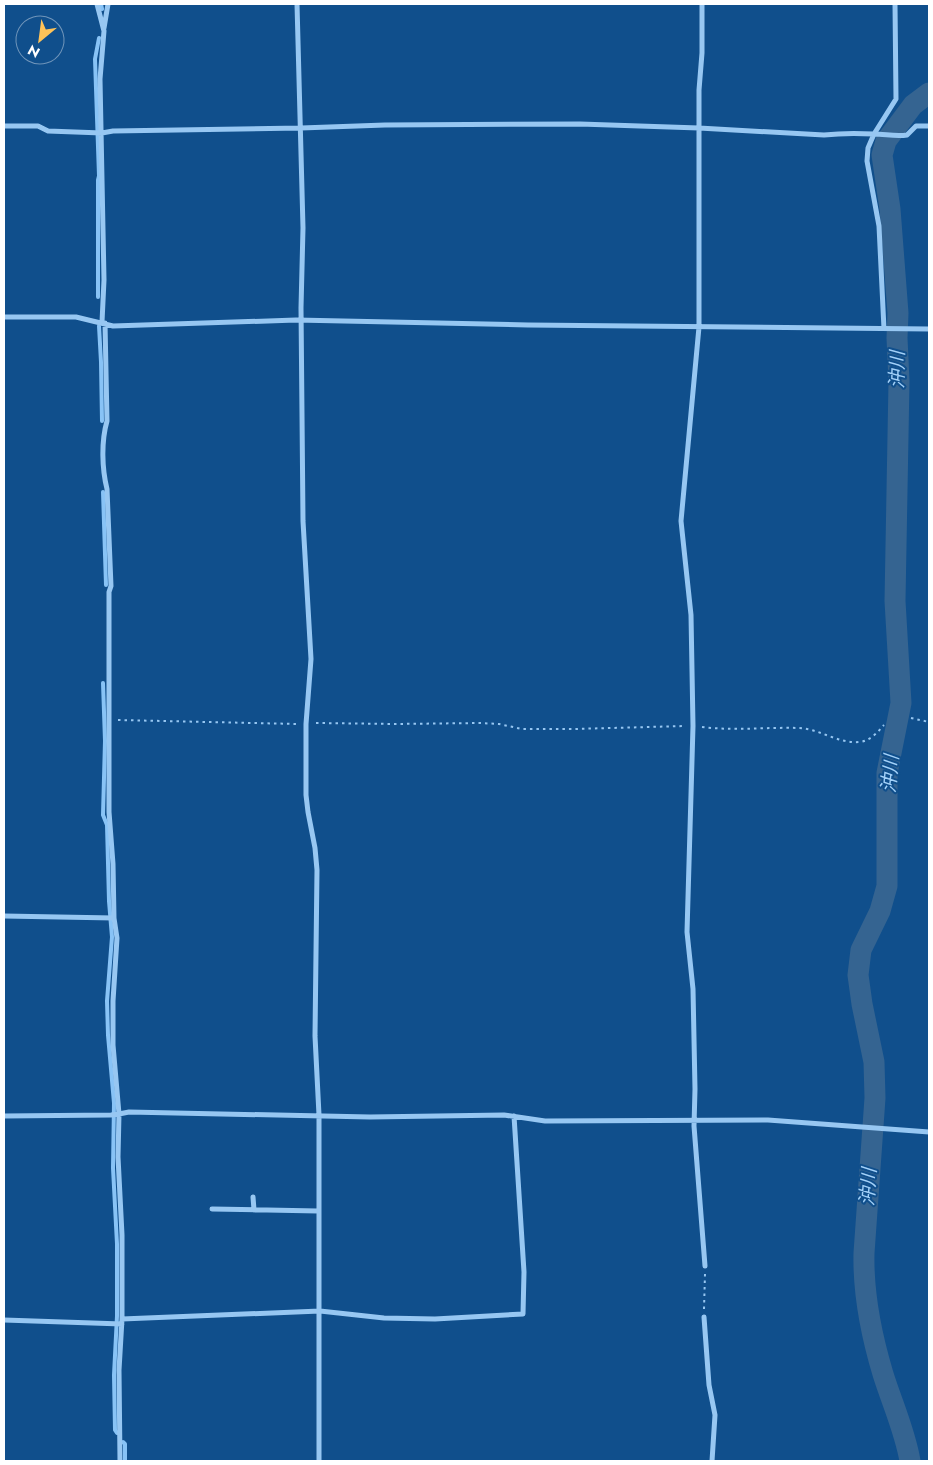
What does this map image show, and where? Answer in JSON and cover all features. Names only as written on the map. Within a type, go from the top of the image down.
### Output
[{"type":"street","points":[[96,4],[104,31]]},
{"type":"street","points":[[108,4],[100,79],[99,132],[107,422],[104,432],[104,478],[107,489],[111,586],[109,592],[108,812],[113,864],[111,918],[117,938],[113,1036],[115,1115],[122,1235],[119,1322],[120,1461]]},
{"type":"street","points":[[297,4],[303,228],[301,321],[303,522],[311,659],[306,724],[306,794],[316,848],[317,870],[315,1036],[320,1115],[318,1211],[320,1311],[319,1461]]},
{"type":"street","points":[[702,4],[699,128],[699,327],[681,521],[691,615],[693,726],[687,932],[693,988],[694,1121],[705,1266]]},
{"type":"street","points":[[884,328],[878,226],[867,161],[868,148],[874,134],[896,99],[896,4]]},
{"type":"street","points":[[4,126],[38,126],[48,131],[99,132],[385,125],[580,124],[699,128],[824,136],[837,134],[881,134],[907,136],[916,126],[929,126]]},
{"type":"street","points":[[4,317],[76,317],[114,326],[301,321],[929,329]]},
{"type":"street","points":[[4,916],[111,918]]},
{"type":"street","points":[[4,1116],[115,1115],[129,1112],[370,1117],[514,1116],[545,1121],[768,1120],[929,1132]]},
{"type":"street","points":[[4,1320],[119,1322],[320,1311],[384,1318],[435,1319],[523,1314],[524,1272],[514,1116]]},
{"type":"street","points":[[253,1197],[254,1210]]},
{"type":"street","points":[[212,1209],[318,1211]]},
{"type":"street","points":[[704,1317],[709,1385],[715,1415],[712,1461]]},
{"type":"path","points":[[911,718],[929,722]]},
{"type":"path","points":[[109,720],[306,724],[479,722],[522,729],[693,726],[730,729],[801,728],[821,732],[848,742],[862,742],[872,737],[884,725]]},
{"type":"path","points":[[704,1317],[705,1266]]},
{"type":"waterway","points":[[101,4],[102,9]]},
{"type":"waterway","points":[[98,297],[99,176],[95,59],[99,38]]},
{"type":"waterway","name":"沖川","points":[[910,1461],[902,1428],[879,1359],[866,1299],[864,1253],[875,1098],[874,1062],[858,975],[861,950],[880,911],[887,886],[887,773],[901,703],[895,601],[899,381],[898,313],[890,209],[882,155],[886,141],[913,105],[929,93]]},
{"type":"waterway","points":[[99,326],[102,421]]},
{"type":"waterway","points":[[103,492],[106,585]]},
{"type":"waterway","points":[[103,683],[105,741],[103,815],[107,825],[112,937],[107,1001],[114,1103],[113,1168],[117,1244],[117,1316],[114,1375],[115,1430],[117,1433]]},
{"type":"waterway","points":[[123,1442],[125,1444],[125,1461]]}]
